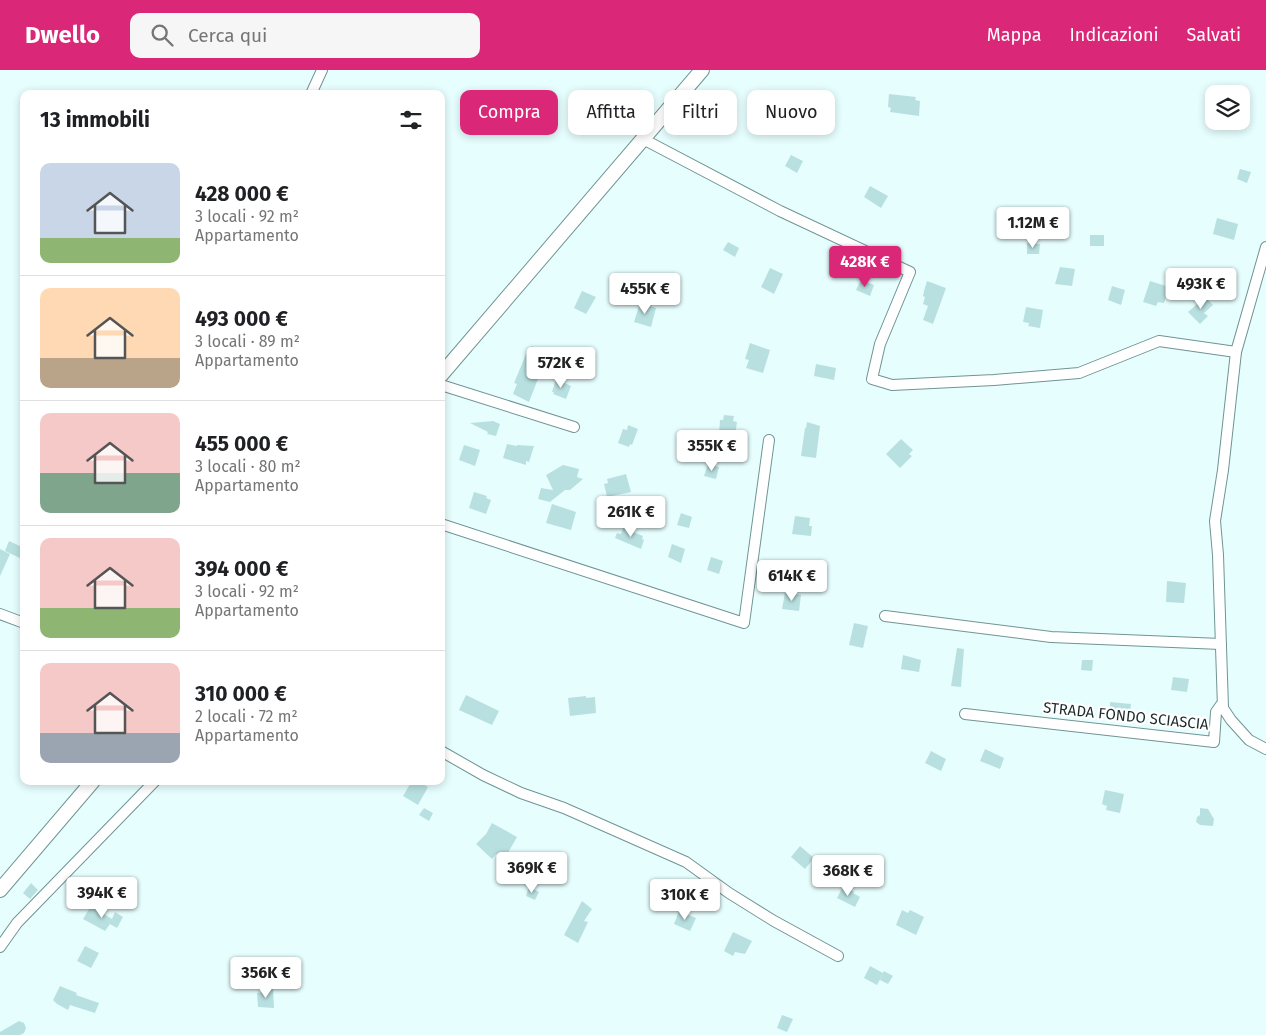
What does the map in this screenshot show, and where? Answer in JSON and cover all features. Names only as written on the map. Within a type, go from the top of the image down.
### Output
[{"type":"main road","points":[[445,370],[702,70]]},
{"type":"main road","points":[[0,890],[90,785]]},
{"type":"street","points":[[313,90],[322,70]]},
{"type":"street","points":[[643,139],[780,211],[910,272],[880,344],[872,379],[892,384],[994,380],[1079,373],[1159,341],[1236,352]]},
{"type":"street","points":[[1223,708],[1218,555],[1215,521],[1223,470],[1236,352],[1266,247]]},
{"type":"street","points":[[445,386],[574,428]]},
{"type":"street","points":[[445,525],[744,623],[769,440]]},
{"type":"street","points":[[0,614],[20,622]]},
{"type":"street","points":[[885,616],[1051,637],[1220,644]]},
{"type":"street","name":"STRADA FONDO SCIASCIA","points":[[965,714],[1214,742],[1216,712],[1220,704],[1249,740],[1266,749]]},
{"type":"street","points":[[445,753],[483,775],[521,793],[564,808],[618,834],[686,862],[774,922],[838,956]]},
{"type":"street","points":[[0,947],[17,923],[150,785]]},
{"type":"building","points":[[889,94],[916,97],[915,100],[920,101],[919,116],[890,112],[891,108],[888,107]]},
{"type":"building","points":[[791,155],[803,161],[797,173],[785,166]]},
{"type":"building","points":[[1240,169],[1251,172],[1247,183],[1237,179]]},
{"type":"building","points":[[870,186],[888,196],[881,208],[864,197]]},
{"type":"building","points":[[1217,218],[1238,224],[1234,240],[1213,234]]},
{"type":"building","points":[[1090,235],[1104,235],[1104,246],[1090,246]]},
{"type":"building","points":[[728,242],[739,248],[735,257],[723,250]]},
{"type":"building","points":[[1027,243],[1040,244],[1039,254],[1027,254]]},
{"type":"building","points":[[1060,267],[1075,269],[1072,286],[1055,284]]},
{"type":"building","points":[[770,268],[783,274],[774,294],[761,287]]},
{"type":"building","points":[[861,280],[874,285],[870,296],[856,290]]},
{"type":"building","points":[[927,281],[946,288],[933,324],[923,320],[928,306],[923,304]]},
{"type":"building","points":[[1150,281],[1169,287],[1164,303],[1158,302],[1156,306],[1143,302]]},
{"type":"building","points":[[1112,286],[1125,290],[1121,305],[1108,300]]},
{"type":"building","points":[[582,291],[596,297],[586,314],[574,308]]},
{"type":"building","points":[[1205,297],[1213,305],[1204,313],[1208,316],[1200,324],[1188,312]]},
{"type":"building","points":[[640,303],[656,308],[651,327],[634,322]]},
{"type":"building","points":[[1026,307],[1043,310],[1040,328],[1028,326],[1029,323],[1023,322]]},
{"type":"building","points":[[750,343],[770,350],[763,373],[746,368],[749,360],[745,359]]},
{"type":"building","points":[[531,346],[544,351],[542,356],[546,358],[529,402],[513,394],[517,384],[514,383]]},
{"type":"building","points":[[816,364],[836,368],[834,380],[814,376]]},
{"type":"building","points":[[556,379],[571,386],[566,399],[552,392]]},
{"type":"building","points":[[724,415],[734,416],[733,421],[737,422],[735,436],[719,434],[720,420],[723,420]]},
{"type":"building","points":[[493,421],[500,424],[496,436],[487,434],[488,432],[470,423]]},
{"type":"building","points":[[807,422],[820,426],[816,458],[801,456]]},
{"type":"building","points":[[628,425],[638,429],[632,445],[630,444],[629,447],[618,443],[623,429],[627,430]]},
{"type":"building","points":[[901,439],[913,450],[909,454],[912,456],[900,468],[886,454]]},
{"type":"building","points":[[507,444],[534,446],[529,462],[526,461],[526,465],[503,458]]},
{"type":"building","points":[[464,445],[480,450],[475,466],[459,460]]},
{"type":"building","points":[[708,464],[719,467],[716,479],[704,476]]},
{"type":"building","points":[[563,465],[579,469],[577,477],[583,479],[570,490],[565,490],[550,502],[538,499],[541,488],[553,490],[546,475]]},
{"type":"building","points":[[626,474],[631,492],[607,497],[604,484],[608,483],[607,479]]},
{"type":"building","points":[[474,492],[487,496],[486,498],[491,500],[486,514],[469,508]]},
{"type":"building","points":[[552,504],[576,512],[571,530],[546,523]]},
{"type":"building","points":[[681,513],[692,517],[689,528],[677,525]]},
{"type":"building","points":[[795,516],[810,518],[809,526],[812,526],[811,536],[792,534]]},
{"type":"building","points":[[623,528],[643,536],[642,539],[644,540],[641,549],[615,538],[617,533],[621,534]]},
{"type":"building","points":[[9,541],[20,546],[20,558],[5,551]]},
{"type":"building","points":[[672,544],[685,549],[681,563],[668,557]]},
{"type":"building","points":[[0,549],[10,554],[0,576]]},
{"type":"building","points":[[711,557],[723,561],[719,574],[707,570]]},
{"type":"building","points":[[1167,581],[1186,583],[1184,603],[1166,602]]},
{"type":"building","points":[[785,593],[801,595],[799,611],[782,609]]},
{"type":"building","points":[[854,623],[868,626],[863,648],[849,645]]},
{"type":"building","points":[[957,648],[964,649],[961,687],[951,686]]},
{"type":"building","points":[[903,655],[921,660],[919,672],[901,669]]},
{"type":"building","points":[[1082,660],[1093,660],[1092,671],[1081,670]]},
{"type":"building","points":[[1173,677],[1189,679],[1187,692],[1171,690]]},
{"type":"building","points":[[466,695],[499,711],[492,725],[459,710]]},
{"type":"building","points":[[586,696],[586,698],[595,697],[596,713],[570,716],[568,698]]},
{"type":"building","points":[[1110,702],[1131,704],[1130,713],[1110,712]]},
{"type":"building","points":[[985,749],[1004,758],[1000,769],[980,761]]},
{"type":"building","points":[[931,751],[946,759],[941,771],[925,763]]},
{"type":"building","points":[[410,785],[425,785],[428,787],[418,805],[403,796]]},
{"type":"building","points":[[1105,790],[1124,794],[1120,813],[1106,810],[1107,806],[1102,804]]},
{"type":"building","points":[[424,808],[433,813],[429,821],[419,815]]},
{"type":"building","points":[[1200,808],[1208,809],[1214,819],[1213,826],[1200,825],[1196,822],[1197,817],[1200,815]]},
{"type":"building","points":[[492,823],[517,837],[505,858],[496,854],[492,859],[476,844],[486,834]]},
{"type":"building","points":[[800,846],[814,858],[805,869],[791,857]]},
{"type":"building","points":[[31,883],[38,890],[30,899],[23,893]]},
{"type":"building","points":[[843,886],[860,897],[855,907],[837,898]]},
{"type":"building","points":[[529,887],[539,892],[535,900],[526,896]]},
{"type":"building","points":[[582,901],[592,909],[584,921],[588,922],[578,943],[564,935]]},
{"type":"building","points":[[91,906],[112,919],[115,912],[123,917],[117,928],[110,924],[105,931],[83,919]]},
{"type":"building","points":[[902,910],[908,913],[910,910],[924,917],[916,935],[896,925]]},
{"type":"building","points":[[679,911],[696,918],[690,931],[674,924]]},
{"type":"building","points":[[733,932],[752,941],[745,954],[735,952],[733,956],[724,951]]},
{"type":"building","points":[[85,946],[99,953],[91,968],[77,961]]},
{"type":"building","points":[[870,966],[893,976],[888,984],[880,980],[883,974],[877,985],[864,978]]},
{"type":"building","points":[[60,986],[77,993],[76,995],[99,1003],[95,1013],[70,1005],[68,1010],[57,1004],[53,1000]]},
{"type":"building","points":[[273,988],[274,1008],[258,1007],[257,993],[263,992],[263,989]]},
{"type":"building","points":[[782,1015],[793,1019],[787,1032],[777,1028]]},
{"type":"building","points":[[19,1021],[24,1023],[26,1028],[24,1033],[20,1035],[0,1035],[0,1032]]}]
